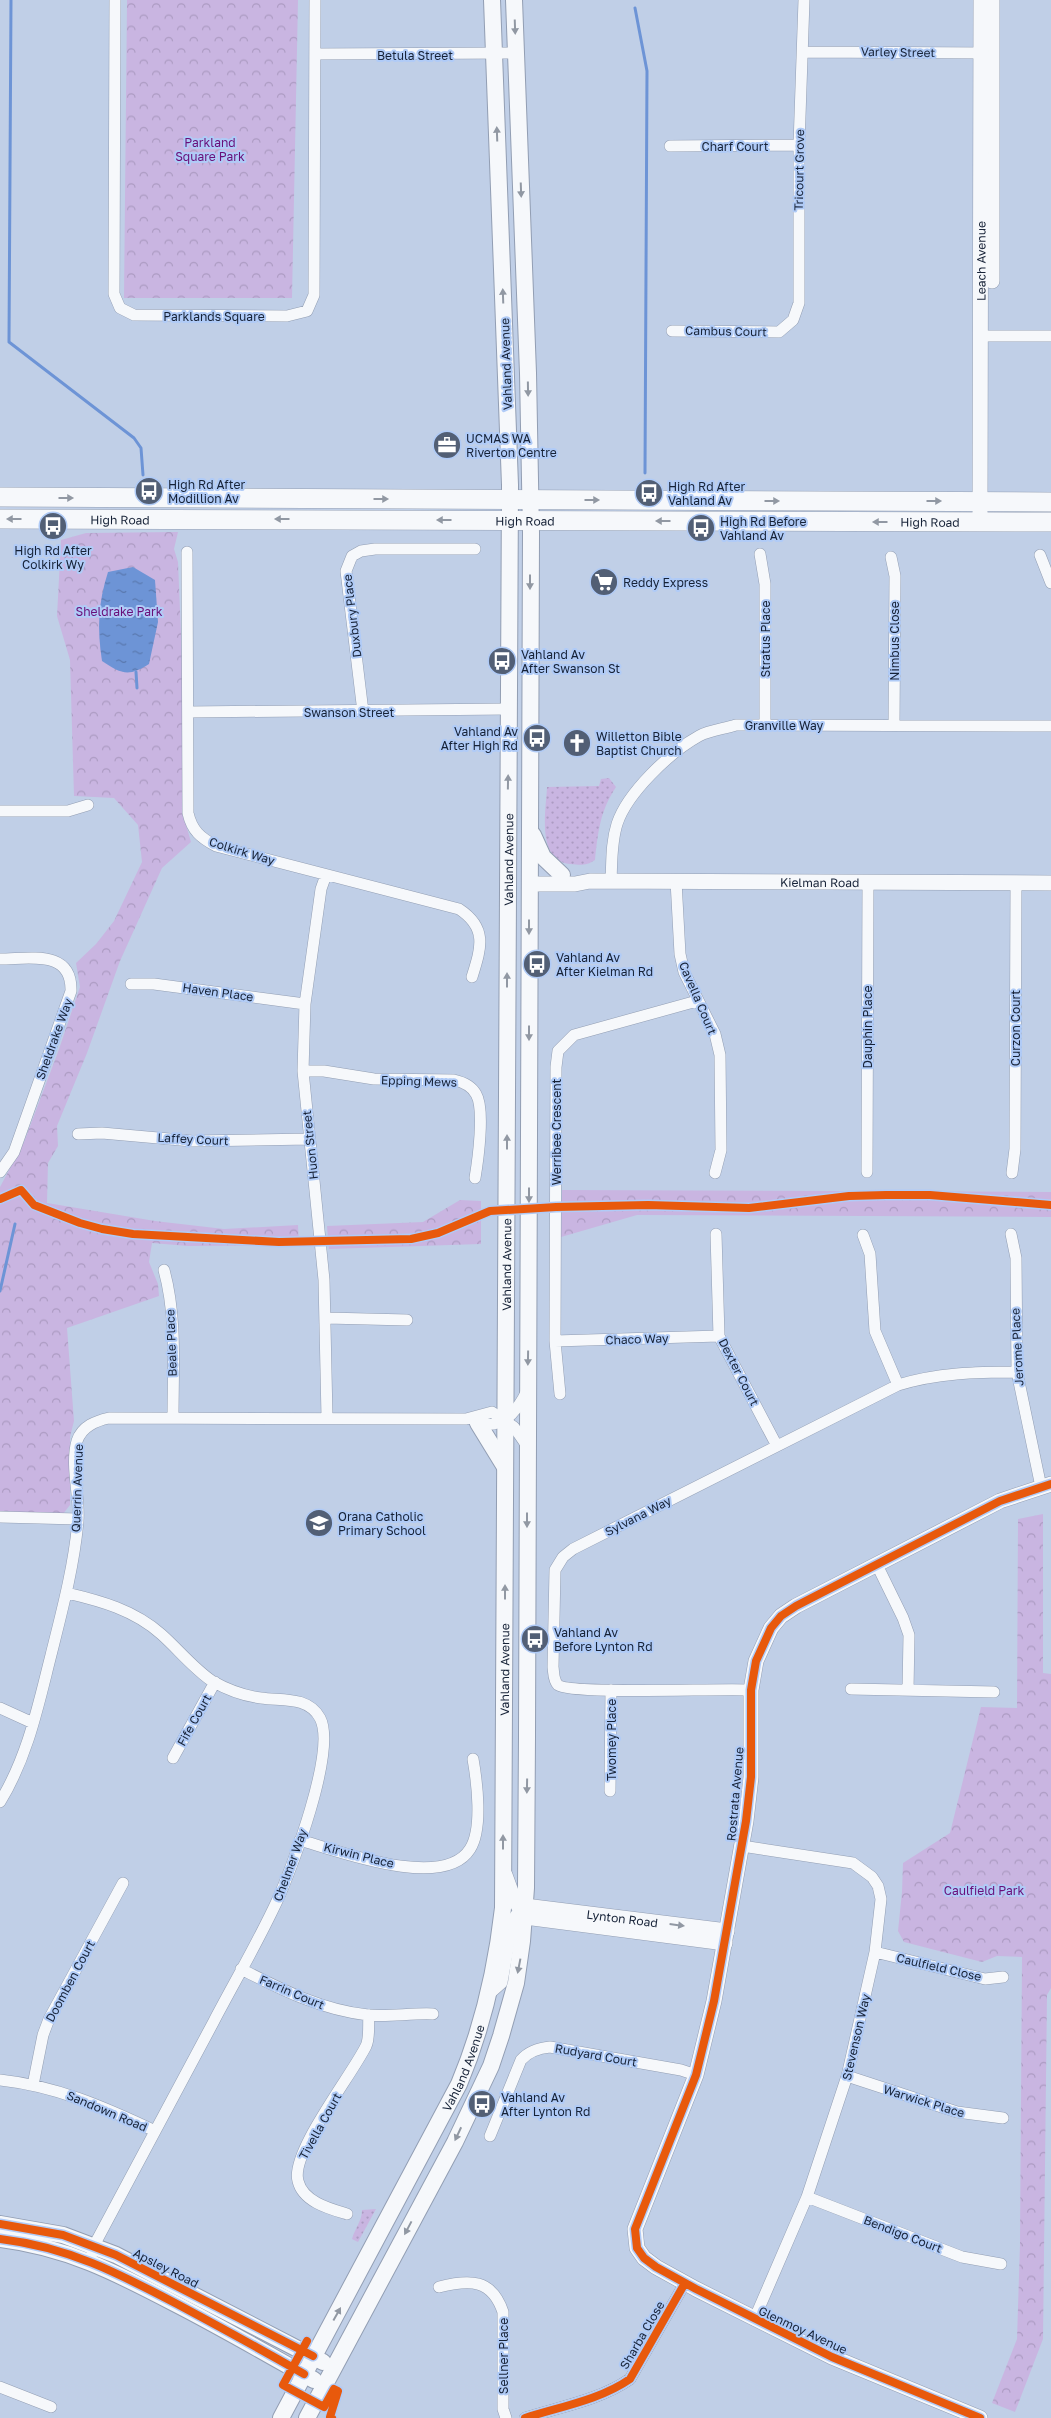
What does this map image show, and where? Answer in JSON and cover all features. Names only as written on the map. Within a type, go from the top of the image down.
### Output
[{"type":"main road","name":"Vahland Avenue","points":[[281,2418],[459,2084],[479,2033],[491,1990],[503,1908],[510,499],[492,0]]},
{"type":"main road","name":"Vahland Avenue","points":[[307,2418],[455,2142],[490,2066],[516,1983],[523,1912],[534,883],[530,826],[530,499],[514,0]]},
{"type":"main road","name":"High Road","points":[[0,497],[1051,502]]},
{"type":"main road","name":"High Road","points":[[0,519],[530,519],[1051,522]]},
{"type":"main road","points":[[530,826],[543,857],[562,875]]},
{"type":"main road","points":[[507,847],[520,870],[534,883],[518,892],[516,917],[508,932]]},
{"type":"main road","points":[[472,1421],[505,1467]]},
{"type":"main road","name":"Apsley Road","points":[[0,2224],[41,2230],[92,2253],[204,2319],[324,2385]]},
{"type":"main road","name":"Apsley Road","points":[[0,2239],[121,2257],[334,2368]]},
{"type":"street","name":"Parklands Square","points":[[115,0],[114,294],[120,308],[134,315],[286,316],[307,311],[314,295],[315,0]]},
{"type":"street","name":"Tricourt Grove","points":[[779,332],[793,320],[799,302],[798,145],[804,52],[804,0]]},
{"type":"street","name":"Leach Avenue","points":[[981,0],[987,53]]},
{"type":"street","name":"Leach Avenue","points":[[985,522],[987,53],[992,0]]},
{"type":"street","name":"Varley Street","points":[[804,52],[987,53]]},
{"type":"street","name":"Betula Street","points":[[315,54],[516,53]]},
{"type":"street","name":"Charf Court","points":[[670,146],[798,145]]},
{"type":"street","name":"Cambus Court","points":[[672,331],[779,332]]},
{"type":"street","points":[[987,336],[1051,336]]},
{"type":"street","name":"Duxbury Place","points":[[363,712],[346,571],[352,556],[361,551],[375,549],[476,549]]},
{"type":"street","name":"Colkirk Way","points":[[187,552],[188,814],[191,825],[202,838],[216,846],[459,909],[471,917],[480,936],[479,954],[472,977]]},
{"type":"street","name":"Stratus Place","points":[[760,554],[766,584],[765,725]]},
{"type":"street","points":[[1040,555],[1051,583]]},
{"type":"street","name":"Nimbus Close","points":[[891,557],[895,576],[894,726]]},
{"type":"street","name":"Swanson Street","points":[[189,712],[363,712],[508,709]]},
{"type":"street","name":"Granville Way","points":[[611,881],[612,846],[617,823],[624,807],[665,762],[700,736],[736,726],[765,725],[1051,726]]},
{"type":"street","points":[[0,811],[68,811],[88,806]]},
{"type":"street","name":"Huon Street","points":[[326,874],[304,1004],[303,1071],[327,1318],[327,1417]]},
{"type":"street","name":"Kielman Road","points":[[534,883],[562,875],[590,881]]},
{"type":"street","name":"Kielman Road","points":[[534,883],[575,884],[590,881],[1051,883]]},
{"type":"street","name":"Cavella Court","points":[[676,881],[680,954],[684,972],[715,1034],[720,1055],[721,1150],[715,1173]]},
{"type":"street","name":"Dauphin Place","points":[[867,1172],[868,882]]},
{"type":"street","name":"Curzon Court","points":[[1012,1173],[1015,1149],[1016,882]]},
{"type":"street","name":"Sheldrake Way","points":[[0,959],[48,959],[65,966],[72,977],[72,991],[14,1152],[0,1172]]},
{"type":"street","name":"Haven Place","points":[[131,984],[154,984],[304,1004]]},
{"type":"street","name":"Werribee Crescent","points":[[560,1394],[555,1341],[556,1076],[558,1051],[574,1035],[697,1001]]},
{"type":"street","name":"Epping Mews","points":[[303,1071],[324,1071],[374,1079],[454,1080],[466,1083],[476,1093],[480,1102],[479,1154],[474,1178]]},
{"type":"street","name":"Laffey Court","points":[[78,1134],[102,1133],[200,1141],[309,1140]]},
{"type":"street","name":"Dexter Court","points":[[716,1234],[720,1336],[777,1446]]},
{"type":"street","name":"Jerome Place","points":[[1011,1234],[1016,1258],[1017,1372],[1046,1486]]},
{"type":"street","points":[[863,1235],[870,1254],[875,1331],[898,1384]]},
{"type":"street","name":"Beale Place","points":[[164,1270],[169,1286],[173,1343],[173,1417]]},
{"type":"street","points":[[327,1318],[407,1320]]},
{"type":"street","name":"Chaco Way","points":[[555,1341],[720,1336]]},
{"type":"street","name":"Sylvana Way","points":[[751,1690],[564,1688],[554,1679],[553,1667],[554,1580],[558,1564],[573,1549],[898,1384],[945,1374],[1017,1372]]},
{"type":"street","points":[[527,1446],[514,1427],[506,1420],[520,1405],[528,1389]]},
{"type":"street","name":"Querrin Avenue","points":[[0,1802],[16,1776],[26,1749],[67,1593],[78,1520],[76,1452],[78,1440],[83,1430],[93,1422],[109,1418],[173,1417],[327,1417],[472,1421],[492,1412],[506,1420]]},
{"type":"street","name":"Rostrata Avenue","points":[[635,2237],[639,2216],[696,2075],[712,2010],[742,1846],[751,1777],[751,1690],[756,1661],[763,1642],[781,1616],[796,1606],[1000,1502],[1046,1486]]},
{"type":"street","points":[[0,1517],[78,1520]]},
{"type":"street","points":[[876,1565],[903,1618],[909,1635],[908,1690]]},
{"type":"street","name":"Chelmer Way","points":[[67,1593],[107,1603],[148,1623],[203,1674],[234,1691],[261,1698],[300,1701],[311,1708],[320,1718],[324,1731],[322,1764],[300,1840],[277,1902],[92,2253]]},
{"type":"street","name":"Fife Court","points":[[173,1758],[215,1682]]},
{"type":"street","points":[[851,1689],[994,1692]]},
{"type":"street","name":"Twomey Place","points":[[610,1791],[611,1690]]},
{"type":"street","points":[[0,1708],[33,1723]]},
{"type":"street","name":"Kirwin Place","points":[[300,1840],[382,1863],[437,1867],[456,1862],[470,1849],[477,1829],[476,1775],[473,1759]]},
{"type":"street","name":"Stevenson Way","points":[[742,1846],[840,1860],[862,1868],[878,1886],[881,1899],[875,1952],[847,2076],[807,2197],[754,2320]]},
{"type":"street","points":[[491,1990],[500,1982],[510,1926],[523,1912],[503,1870]]},
{"type":"street","name":"Doomben Court","points":[[33,2085],[38,2054],[49,2019],[122,1883]]},
{"type":"street","name":"Lynton Road","points":[[523,1912],[726,1937]]},
{"type":"street","name":"Caulfield Close","points":[[875,1952],[985,1979],[1003,1977]]},
{"type":"street","name":"Farrin Court","points":[[241,1970],[305,2000],[334,2009],[369,2015],[433,2014]]},
{"type":"street","name":"Tivella Court","points":[[347,2214],[326,2208],[307,2196],[298,2181],[300,2156],[367,2044],[369,2015]]},
{"type":"street","name":"Rudyard Court","points":[[490,2136],[520,2060],[526,2054],[542,2048],[550,2047],[644,2063],[696,2075]]},
{"type":"street","name":"Warwick Place","points":[[847,2076],[957,2112],[1003,2118]]},
{"type":"street","name":"Sandown Road","points":[[0,2080],[33,2085],[88,2100],[155,2131]]},
{"type":"street","name":"Bendigo Court","points":[[807,2197],[962,2257],[1001,2264]]},
{"type":"street","name":"Glenmoy Avenue","points":[[635,2237],[637,2248],[644,2258],[656,2267],[754,2320],[956,2413],[980,2418]]},
{"type":"street","name":"Sellner Place","points":[[439,2287],[459,2282],[478,2284],[487,2287],[498,2298],[503,2312],[504,2409],[506,2418]]},
{"type":"street","name":"Sharba Close","points":[[525,2418],[594,2396],[615,2388],[630,2379],[684,2283]]},
{"type":"street","points":[[0,2387],[51,2407]]},
{"type":"green space","name":"Parkland Square Park","points":[[127,0],[298,0],[292,298],[124,298]]},
{"type":"green space","name":"Sheldrake Park","points":[[178,532],[174,549],[178,562],[182,658],[182,811],[191,842],[162,868],[120,961],[87,1053],[57,1126],[58,1146],[48,1163],[47,1203],[155,1221],[224,1229],[298,1225],[299,1245],[188,1246],[152,1243],[149,1262],[158,1284],[159,1296],[67,1328],[74,1421],[70,1437],[70,1505],[63,1514],[0,1513],[0,1187],[24,1142],[58,1052],[80,987],[76,963],[96,944],[114,921],[142,862],[138,825],[114,798],[74,796],[70,660],[57,616],[61,540],[86,533]]},
{"type":"green space","points":[[609,778],[616,787],[603,813],[595,860],[580,865],[559,861],[552,854],[545,833],[547,787],[599,786],[601,779]]},
{"type":"green space","points":[[562,1190],[1051,1192],[1051,1217],[637,1215],[561,1237]]},
{"type":"green space","points":[[460,1200],[481,1201],[481,1244],[329,1249],[327,1226],[423,1222]]},
{"type":"green space","name":"Caulfield Park","points":[[1043,1514],[1043,1673],[1051,1674],[1051,1988],[1047,1995],[1043,2339],[1015,2412],[992,2403],[1017,2339],[1020,2244],[1022,1957],[997,1956],[982,1962],[904,1942],[898,1931],[903,1863],[950,1833],[981,1707],[1017,1708],[1018,1519]]},
{"type":"green space","points":[[376,2209],[358,2242],[352,2239],[361,2218],[362,2210]]},
{"type":"water","points":[[133,567],[155,580],[158,622],[149,664],[136,671],[125,672],[115,669],[102,661],[99,616],[108,572]]},
{"type":"waterway","points":[[11,0],[9,342],[134,438],[141,448],[143,475]]},
{"type":"waterway","points":[[635,8],[647,71],[645,473]]},
{"type":"waterway","points":[[136,672],[137,688]]},
{"type":"waterway","points":[[0,1291],[15,1224]]},
{"type":"cycle path","points":[[0,1199],[21,1190],[34,1205],[80,1223],[133,1234],[279,1242],[411,1239],[438,1233],[490,1211],[556,1207],[648,1205],[749,1208],[849,1196],[886,1195],[930,1195],[1051,1205]]},
{"type":"cycle path","points":[[980,2418],[832,2357],[696,2289],[656,2267],[644,2258],[637,2248],[635,2229],[696,2075],[714,2001],[746,1821],[751,1777],[751,1690],[756,1661],[771,1628],[781,1616],[796,1606],[1000,1501],[1051,1484]]},
{"type":"cycle path","points":[[0,2224],[63,2235],[116,2255],[313,2356]]},
{"type":"cycle path","points":[[0,2239],[48,2248],[113,2272],[177,2304],[304,2374]]},
{"type":"cycle path","points":[[525,2418],[593,2398],[630,2379],[685,2283]]},
{"type":"cycle path","points":[[307,2341],[283,2385],[324,2407],[334,2389],[338,2391],[330,2417],[332,2418]]},
{"type":"place","name":"UCMAS WA Riverton Centre","points":[[447,445]]},
{"type":"place","name":"High Rd After Modillion Av","points":[[149,491]]},
{"type":"place","name":"High Rd After Vahland Av","points":[[649,493]]},
{"type":"place","name":"High Rd After Colkirk Wy","points":[[53,526]]},
{"type":"place","name":"High Rd Before Vahland Av","points":[[701,528]]},
{"type":"place","name":"Reddy Express","points":[[604,582]]},
{"type":"place","name":"Vahland Av After Swanson St","points":[[502,661]]},
{"type":"place","name":"Vahland Av After High Rd","points":[[537,738]]},
{"type":"place","name":"Willetton Bible Baptist Church","points":[[577,743]]},
{"type":"place","name":"Vahland Av After Kielman Rd","points":[[537,964]]},
{"type":"place","name":"Orana Catholic Primary School","points":[[319,1523]]},
{"type":"place","name":"Vahland Av Before Lynton Rd","points":[[535,1639]]},
{"type":"place","name":"Vahland Av After Lynton Rd","points":[[482,2104]]}]
